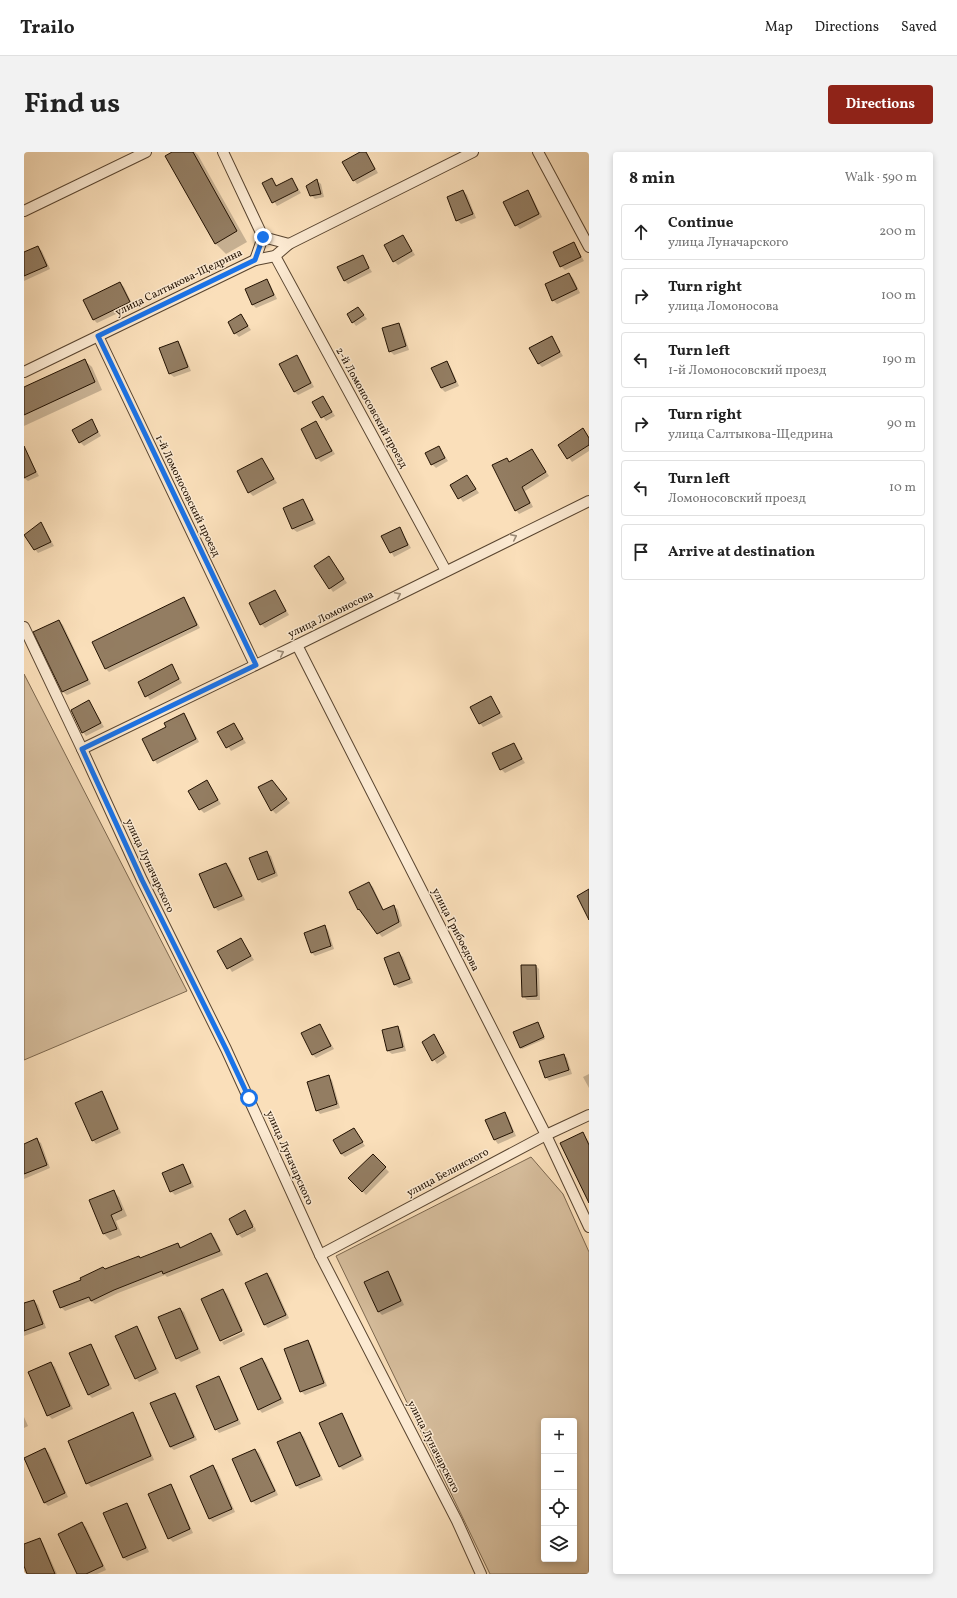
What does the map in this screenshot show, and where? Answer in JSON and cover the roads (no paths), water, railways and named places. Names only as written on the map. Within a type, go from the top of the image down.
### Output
[{"type":"street","points":[[24,211],[146,152]]},
{"type":"street","points":[[223,152],[263,237],[255,260]]},
{"type":"street","name":"улица Салтыкова-Щедрина","points":[[24,372],[255,260],[275,256],[289,244],[473,152]]},
{"type":"street","points":[[538,152],[589,247]]},
{"type":"street","points":[[263,237],[289,244]]},
{"type":"street","name":"2-й Ломоносовский проезд","points":[[275,256],[446,571]]},
{"type":"street","name":"1-й Ломоносовский проезд","points":[[98,336],[256,665]]},
{"type":"street","name":"улица Ломоносова","points":[[82,749],[589,501]]},
{"type":"street","name":"улица Луначарского","points":[[24,628],[82,749],[142,880],[226,1049],[320,1255],[451,1508],[481,1574]]},
{"type":"street","name":"улица Грибоедова","points":[[296,645],[546,1135],[589,1226]]},
{"type":"street","name":"улица Белинского","points":[[320,1255],[546,1135],[589,1115]]}]
